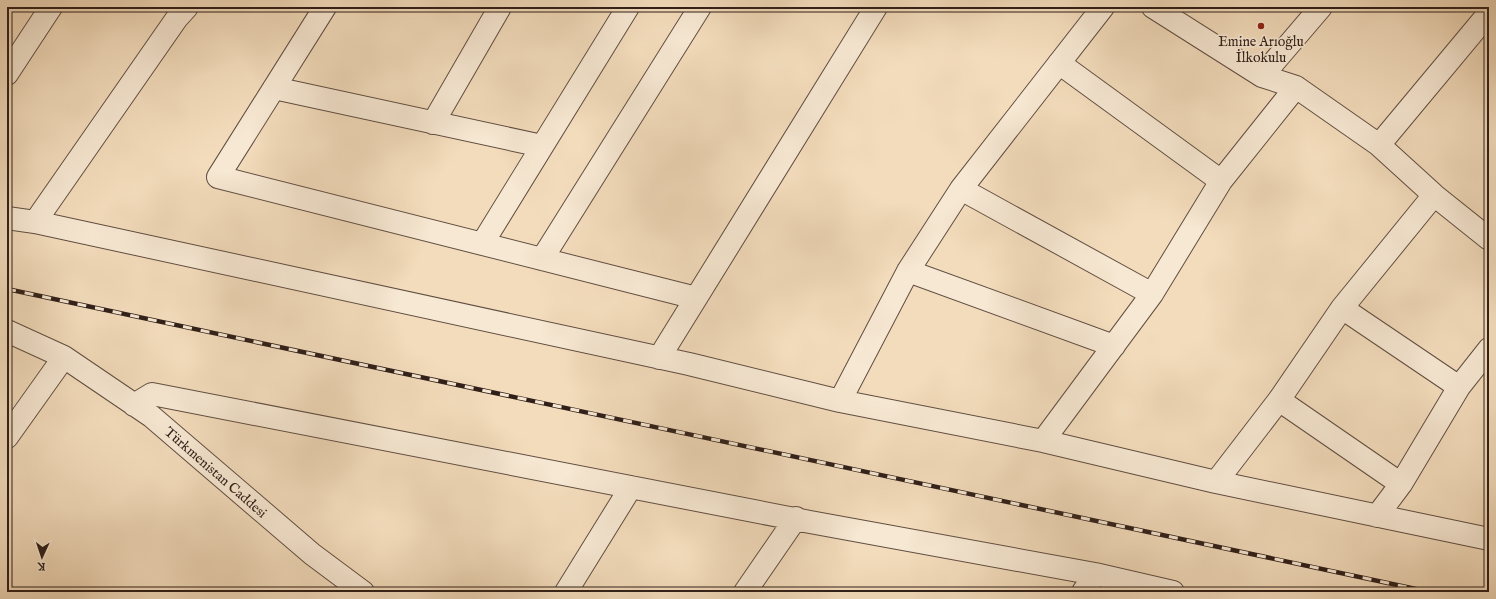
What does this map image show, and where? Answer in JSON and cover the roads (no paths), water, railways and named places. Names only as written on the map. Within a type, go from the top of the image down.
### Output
[{"type":"street","points":[[7,74],[51,7]]},
{"type":"street","points":[[35,222],[177,18],[187,7]]},
{"type":"street","points":[[325,7],[218,177],[696,298]]},
{"type":"street","points":[[432,123],[500,7]]},
{"type":"street","points":[[482,244],[628,7]]},
{"type":"street","points":[[542,259],[700,7]]},
{"type":"street","points":[[659,358],[876,7]]},
{"type":"street","points":[[840,401],[908,271],[961,189],[1103,7]]},
{"type":"street","points":[[1153,7],[1262,76],[1296,87],[1379,145],[1434,195],[1486,232]]},
{"type":"street","points":[[1262,76],[1321,7]]},
{"type":"street","points":[[1379,145],[1489,13]]},
{"type":"street","points":[[1059,63],[1221,181]]},
{"type":"street","points":[[1043,441],[1152,294],[1221,181],[1296,87]]},
{"type":"street","points":[[274,88],[542,146]]},
{"type":"street","points":[[961,189],[1152,294]]},
{"type":"street","points":[[1216,482],[1279,400],[1342,308],[1434,195]]},
{"type":"street","points":[[7,218],[35,222],[659,358],[840,401],[1043,441],[1216,482],[1489,539]]},
{"type":"street","points":[[908,271],[1114,346]]},
{"type":"street","points":[[1342,308],[1459,387]]},
{"type":"street","name":"Türkmenistan Caddesi","points":[[7,331],[64,357],[151,416],[312,554],[363,592]]},
{"type":"street","points":[[1377,516],[1402,484],[1459,387],[1489,348]]},
{"type":"street","points":[[7,437],[64,357]]},
{"type":"street","points":[[134,405],[152,394],[631,487],[1095,574],[1173,592]]},
{"type":"street","points":[[1279,400],[1402,484]]},
{"type":"street","points":[[566,592],[631,487]]},
{"type":"street","points":[[745,592],[796,518]]},
{"type":"street","points":[[1084,592],[1095,574]]},
{"type":"railway","points":[[7,289],[1430,592]]},
{"type":"place","name":"Emine Arıoğlu İlkokulu","points":[[1261,26]]}]
